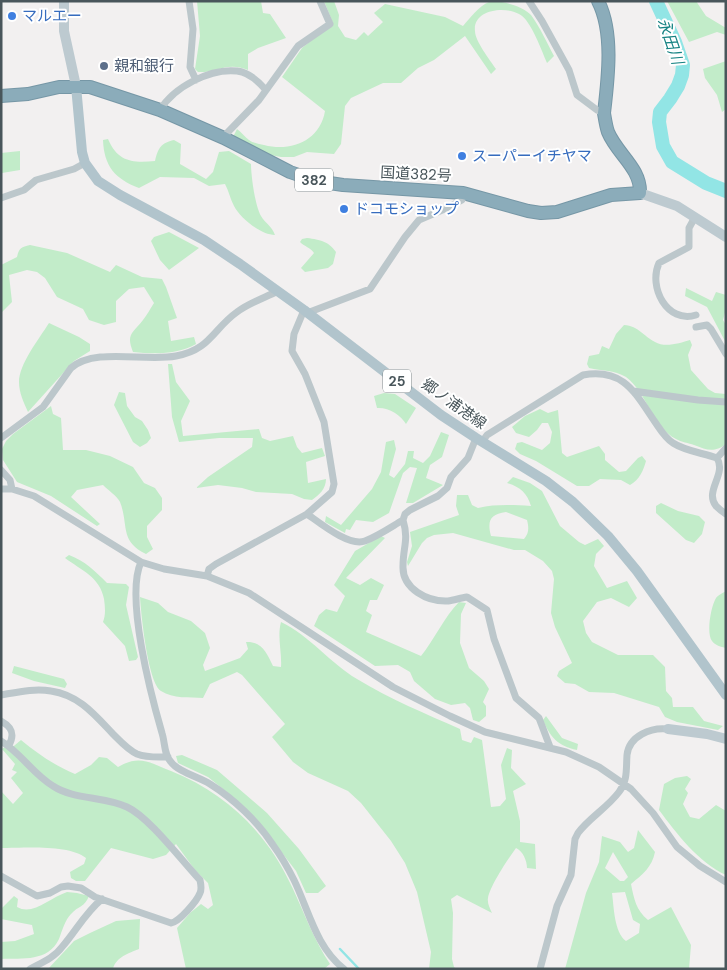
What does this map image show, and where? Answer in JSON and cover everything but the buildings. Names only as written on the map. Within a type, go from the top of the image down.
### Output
[{"type":"highway","points":[[598,1],[605,16],[607,30],[604,113],[608,133],[636,172],[641,183],[640,193]]},
{"type":"highway","name":"国道382号","points":[[1,96],[28,94],[59,87],[90,87],[160,110],[224,138],[290,172],[316,181],[356,187],[463,193],[533,212],[549,213],[610,195],[640,193]]},
{"type":"main road","name":"郷ノ浦港線","points":[[76,86],[82,152],[85,163],[104,186],[204,240],[278,291],[441,415],[546,480],[573,502],[592,519],[637,571],[726,695]]},
{"type":"street","points":[[64,1],[64,31],[76,86]]},
{"type":"street","points":[[189,1],[193,29],[190,67],[196,80]]},
{"type":"street","points":[[224,138],[258,100],[298,46],[330,24],[320,1]]},
{"type":"street","points":[[529,1],[542,20],[568,70],[577,94],[597,110],[604,113]]},
{"type":"street","points":[[160,110],[164,103],[196,80],[214,72],[238,71],[255,78],[265,89]]},
{"type":"street","points":[[1,198],[24,190],[36,180],[74,169],[85,163]]},
{"type":"street","points":[[207,576],[209,569],[216,564],[307,514],[332,492],[334,484],[324,422],[305,374],[292,351],[294,334],[306,312],[370,290],[405,237],[419,220],[462,200],[463,193]]},
{"type":"street","points":[[640,193],[660,198],[677,206],[726,237]]},
{"type":"street","points":[[695,217],[689,228],[689,247],[659,263],[656,281],[664,307],[675,314],[688,317],[696,315]]},
{"type":"street","points":[[1,438],[43,407],[71,368],[76,364],[97,358],[126,357],[149,359],[187,354],[195,351],[210,340],[229,318],[237,312],[278,291]]},
{"type":"street","points":[[696,327],[707,325],[726,354]]},
{"type":"street","points":[[550,747],[539,718],[516,698],[494,638],[487,610],[467,596],[449,601],[429,599],[409,585],[403,568],[406,541],[403,520],[405,514],[438,496],[446,488],[451,477],[468,458],[479,440],[583,375],[589,374],[613,377],[625,382],[673,443],[717,458],[721,462],[723,468],[713,496],[716,506],[726,514]]},
{"type":"street","points":[[633,390],[698,400],[726,402]]},
{"type":"street","points":[[717,458],[726,448]]},
{"type":"street","points":[[1,470],[10,480],[12,489]]},
{"type":"street","points":[[1,489],[26,492],[141,562],[164,569],[207,576],[249,593],[394,686],[436,709],[485,732],[550,747],[591,763],[630,789],[653,813],[677,846],[700,866],[726,882]]},
{"type":"street","points":[[307,514],[352,542],[364,541],[403,520]]},
{"type":"street","points":[[141,562],[137,571],[136,598],[138,622],[151,690],[168,757],[176,767],[210,784],[227,796],[268,837],[285,862],[321,942],[334,961],[344,969]]},
{"type":"street","points":[[1,695],[33,690],[62,694],[82,703],[121,742],[135,753],[145,756],[168,757]]},
{"type":"street","points":[[1,721],[10,727],[12,731],[9,745]]},
{"type":"street","points":[[540,969],[557,906],[571,875],[575,839],[578,833],[613,799],[624,785],[628,768],[627,755],[635,739],[652,729],[668,729],[707,734],[726,739]]},
{"type":"street","points":[[1,741],[9,745],[33,771],[54,787],[69,793],[125,806],[135,812],[148,823],[200,880],[202,887],[200,894],[175,922],[171,923],[102,899],[81,888],[61,887],[37,896],[1,876]]},
{"type":"street","points":[[30,969],[47,960],[62,948],[83,918],[102,899]]},
{"type":"green space","points":[[197,1],[261,1],[263,13],[270,14],[286,38],[258,48],[248,54],[248,70],[228,67],[198,72],[195,69],[200,36]]},
{"type":"green space","points":[[324,1],[334,1],[339,15],[338,26],[345,37],[356,40],[364,32],[368,36],[383,22],[374,13],[385,4],[445,17],[463,26],[485,4],[489,2],[505,3],[517,6],[531,15],[554,56],[547,63],[538,41],[521,15],[504,10],[495,10],[480,17],[476,23],[475,31],[480,45],[496,69],[491,74],[465,36],[434,60],[418,68],[401,83],[383,83],[351,98],[345,106],[341,144],[334,154],[307,152],[294,157],[281,157],[265,154],[233,137],[237,129],[254,143],[284,147],[303,142],[311,137],[322,121],[325,111],[282,77],[302,48],[333,23]]},
{"type":"green space","points":[[667,1],[696,1],[706,16],[726,28],[726,35],[717,32],[689,42]]},
{"type":"green space","points":[[726,61],[726,109],[722,112],[717,95],[705,78],[703,69]]},
{"type":"green space","points":[[108,139],[121,157],[139,162],[155,161],[161,147],[174,140],[181,144],[180,164],[206,179],[213,172],[219,152],[229,151],[251,164],[259,211],[275,235],[257,229],[241,216],[225,184],[209,186],[194,178],[160,177],[139,188],[123,180],[112,170],[106,157],[103,140]]},
{"type":"green space","points":[[20,151],[20,170],[2,173],[1,153]]},
{"type":"green space","points":[[169,232],[199,248],[169,270],[160,260],[151,241],[154,237]]},
{"type":"green space","points":[[307,238],[324,242],[333,248],[336,252],[333,264],[328,268],[305,272],[301,268],[314,253],[300,242],[302,239]]},
{"type":"green space","points":[[30,245],[67,253],[110,272],[116,265],[142,277],[162,279],[177,318],[168,321],[171,341],[194,337],[196,344],[173,352],[133,352],[130,341],[131,334],[154,303],[144,287],[129,289],[116,301],[116,322],[104,325],[89,320],[83,309],[57,297],[45,278],[37,272],[27,270],[9,275],[12,302],[1,313],[1,265],[17,257],[21,248]]},
{"type":"green space","points":[[686,288],[712,301],[716,292],[726,295],[726,309],[723,320],[726,325],[726,343],[707,307],[685,296]]},
{"type":"green space","points":[[49,323],[90,344],[90,351],[74,361],[28,412],[20,390],[20,375],[30,352]]},
{"type":"green space","points":[[624,325],[637,329],[651,340],[663,345],[690,340],[692,345],[688,355],[691,370],[708,389],[715,393],[726,394],[726,444],[718,449],[710,450],[676,439],[662,427],[639,391],[626,377],[612,372],[589,368],[587,364],[589,356],[599,354],[602,346],[609,349],[616,334]]},
{"type":"green space","points":[[168,364],[172,364],[176,382],[190,401],[181,421],[183,436],[259,429],[262,438],[270,441],[293,436],[297,447],[302,453],[322,448],[325,456],[306,462],[308,483],[326,479],[322,491],[312,500],[292,494],[256,492],[218,485],[196,488],[208,477],[252,447],[253,438],[219,438],[179,442],[172,417]]},
{"type":"green space","points":[[119,392],[125,393],[127,406],[148,430],[151,438],[140,447],[133,442],[114,405]]},
{"type":"green space","points":[[384,393],[395,394],[416,408],[406,424],[394,412],[377,408],[374,396]]},
{"type":"green space","points":[[51,406],[53,414],[61,418],[63,450],[86,450],[110,456],[133,467],[144,483],[155,488],[162,498],[162,510],[147,526],[147,537],[153,549],[146,554],[132,544],[128,538],[120,502],[103,485],[77,490],[71,497],[100,524],[97,526],[51,496],[17,482],[3,460],[2,449],[6,441],[13,434]]},
{"type":"green space","points":[[540,409],[548,413],[558,410],[562,453],[567,457],[599,446],[605,454],[605,460],[619,472],[626,471],[642,456],[646,461],[641,474],[630,485],[621,480],[600,479],[589,486],[577,486],[536,461],[520,454],[515,449],[517,443],[522,442],[542,450],[550,443],[552,432],[548,423],[542,423],[529,437],[516,433],[512,427],[525,416]]},
{"type":"green space","points":[[441,432],[449,435],[442,457],[430,465],[426,478],[443,485],[413,503],[406,503],[417,468],[410,467],[403,473],[389,513],[373,522],[356,520],[350,530],[346,529],[345,533],[325,522],[326,516],[341,525],[372,489],[381,472],[386,442],[394,440],[396,449],[389,475],[394,478],[405,464],[408,451],[414,451],[413,458],[423,463],[430,456]]},
{"type":"green space","points":[[513,477],[530,483],[542,491],[560,526],[579,542],[585,545],[598,539],[604,546],[596,554],[594,566],[607,588],[627,581],[637,598],[629,607],[611,598],[597,602],[583,621],[586,633],[592,642],[618,655],[653,655],[665,667],[666,691],[672,698],[673,707],[693,707],[704,721],[723,726],[718,730],[677,722],[665,717],[659,707],[614,693],[589,692],[575,684],[565,683],[557,676],[559,671],[572,663],[555,627],[551,613],[554,579],[552,571],[543,561],[525,550],[514,550],[453,533],[434,535],[422,543],[408,566],[407,562],[412,546],[410,532],[459,515],[456,506],[457,495],[468,495],[472,505],[478,508],[498,505],[531,506],[522,491],[516,486],[507,483]],"holes":[[[506,512],[527,520],[528,530],[524,539],[491,536],[489,526],[491,519],[496,514]]]},
{"type":"green space","points":[[661,503],[678,511],[699,516],[705,522],[702,534],[694,543],[686,540],[656,513],[656,506]]},
{"type":"green space","points":[[381,536],[385,538],[346,578],[360,585],[371,578],[384,585],[377,600],[370,600],[366,611],[372,615],[366,632],[421,656],[459,602],[466,603],[461,614],[460,643],[469,668],[484,681],[489,689],[483,702],[486,706],[486,716],[479,722],[473,720],[470,708],[465,703],[451,705],[435,699],[414,681],[410,672],[398,665],[375,666],[314,626],[319,615],[326,609],[337,612],[345,596],[334,585],[355,551]]},
{"type":"green space","points":[[69,555],[85,563],[107,583],[126,584],[129,587],[126,605],[138,657],[136,660],[129,661],[125,646],[103,622],[105,613],[102,591],[89,575],[65,558]]},
{"type":"green space","points":[[726,591],[726,648],[718,646],[712,641],[709,626],[714,602],[717,597]]},
{"type":"green space","points":[[140,597],[158,603],[168,612],[191,621],[205,633],[210,648],[203,665],[205,671],[240,658],[248,649],[246,642],[252,642],[260,646],[273,666],[281,667],[279,633],[281,622],[301,635],[357,679],[395,700],[460,729],[462,740],[471,743],[474,737],[482,740],[491,807],[500,806],[506,799],[501,765],[507,748],[512,750],[511,768],[526,784],[513,791],[520,821],[520,842],[535,844],[536,869],[527,868],[524,856],[516,848],[489,893],[488,902],[492,913],[457,895],[451,899],[453,913],[452,959],[456,969],[429,969],[431,952],[417,892],[405,863],[391,841],[361,803],[348,791],[308,773],[293,762],[272,737],[285,724],[242,675],[237,672],[210,684],[203,698],[176,696],[161,691],[156,685],[149,662]]},
{"type":"green space","points":[[14,666],[64,679],[67,684],[65,688],[34,681],[12,673]]},
{"type":"green space","points":[[546,716],[562,738],[578,744],[577,750],[565,746],[552,736],[543,720]]},
{"type":"green space","points":[[21,740],[46,759],[75,774],[91,765],[99,757],[107,758],[118,767],[139,760],[157,765],[192,780],[211,791],[244,818],[271,851],[283,869],[314,937],[330,964],[324,969],[186,969],[177,928],[201,904],[208,909],[213,905],[208,883],[195,870],[176,844],[166,855],[153,859],[111,848],[85,881],[76,881],[71,878],[70,872],[84,864],[86,858],[78,854],[45,848],[1,848],[1,791],[13,804],[23,793],[11,778],[17,772],[12,770],[15,764],[2,749],[5,747],[9,750]]},
{"type":"green space","points":[[182,755],[217,770],[267,813],[299,849],[326,886],[318,893],[306,893],[296,871],[263,828],[228,793],[208,777],[178,763],[176,756]]},
{"type":"green space","points":[[687,776],[691,779],[685,789],[688,793],[683,804],[690,817],[699,819],[716,805],[726,811],[726,875],[697,855],[659,810],[664,784],[675,778]]},
{"type":"green space","points":[[638,830],[655,852],[649,866],[631,884],[636,904],[648,920],[671,907],[691,945],[689,969],[565,969],[586,893],[599,862],[602,836],[620,842],[628,852],[634,848]],"holes":[[[613,852],[628,877],[624,881],[620,881],[605,868]],[[625,892],[633,920],[640,924],[639,933],[626,941],[617,926],[612,893]]]},
{"type":"green space","points":[[67,892],[89,896],[69,916],[54,946],[48,952],[34,957],[1,959],[1,942],[15,941],[34,934],[32,925],[1,919],[1,909],[14,896],[18,899],[17,907],[29,909],[35,908]]},
{"type":"green space","points":[[140,919],[139,949],[120,958],[113,969],[48,969],[74,941],[116,921]]},
{"type":"waterway","name":"永田川","points":[[656,1],[675,42],[683,65],[678,86],[660,112],[659,122],[663,146],[672,162],[706,183],[726,191]]},
{"type":"waterway","points":[[340,949],[359,969]]},
{"type":"place","name":"マルエー","points":[[12,16]]},
{"type":"place","name":"親和銀行","points":[[104,66]]},
{"type":"place","name":"スーパーイチヤマ","points":[[462,156]]},
{"type":"place","name":"ドコモショップ","points":[[344,209]]}]
